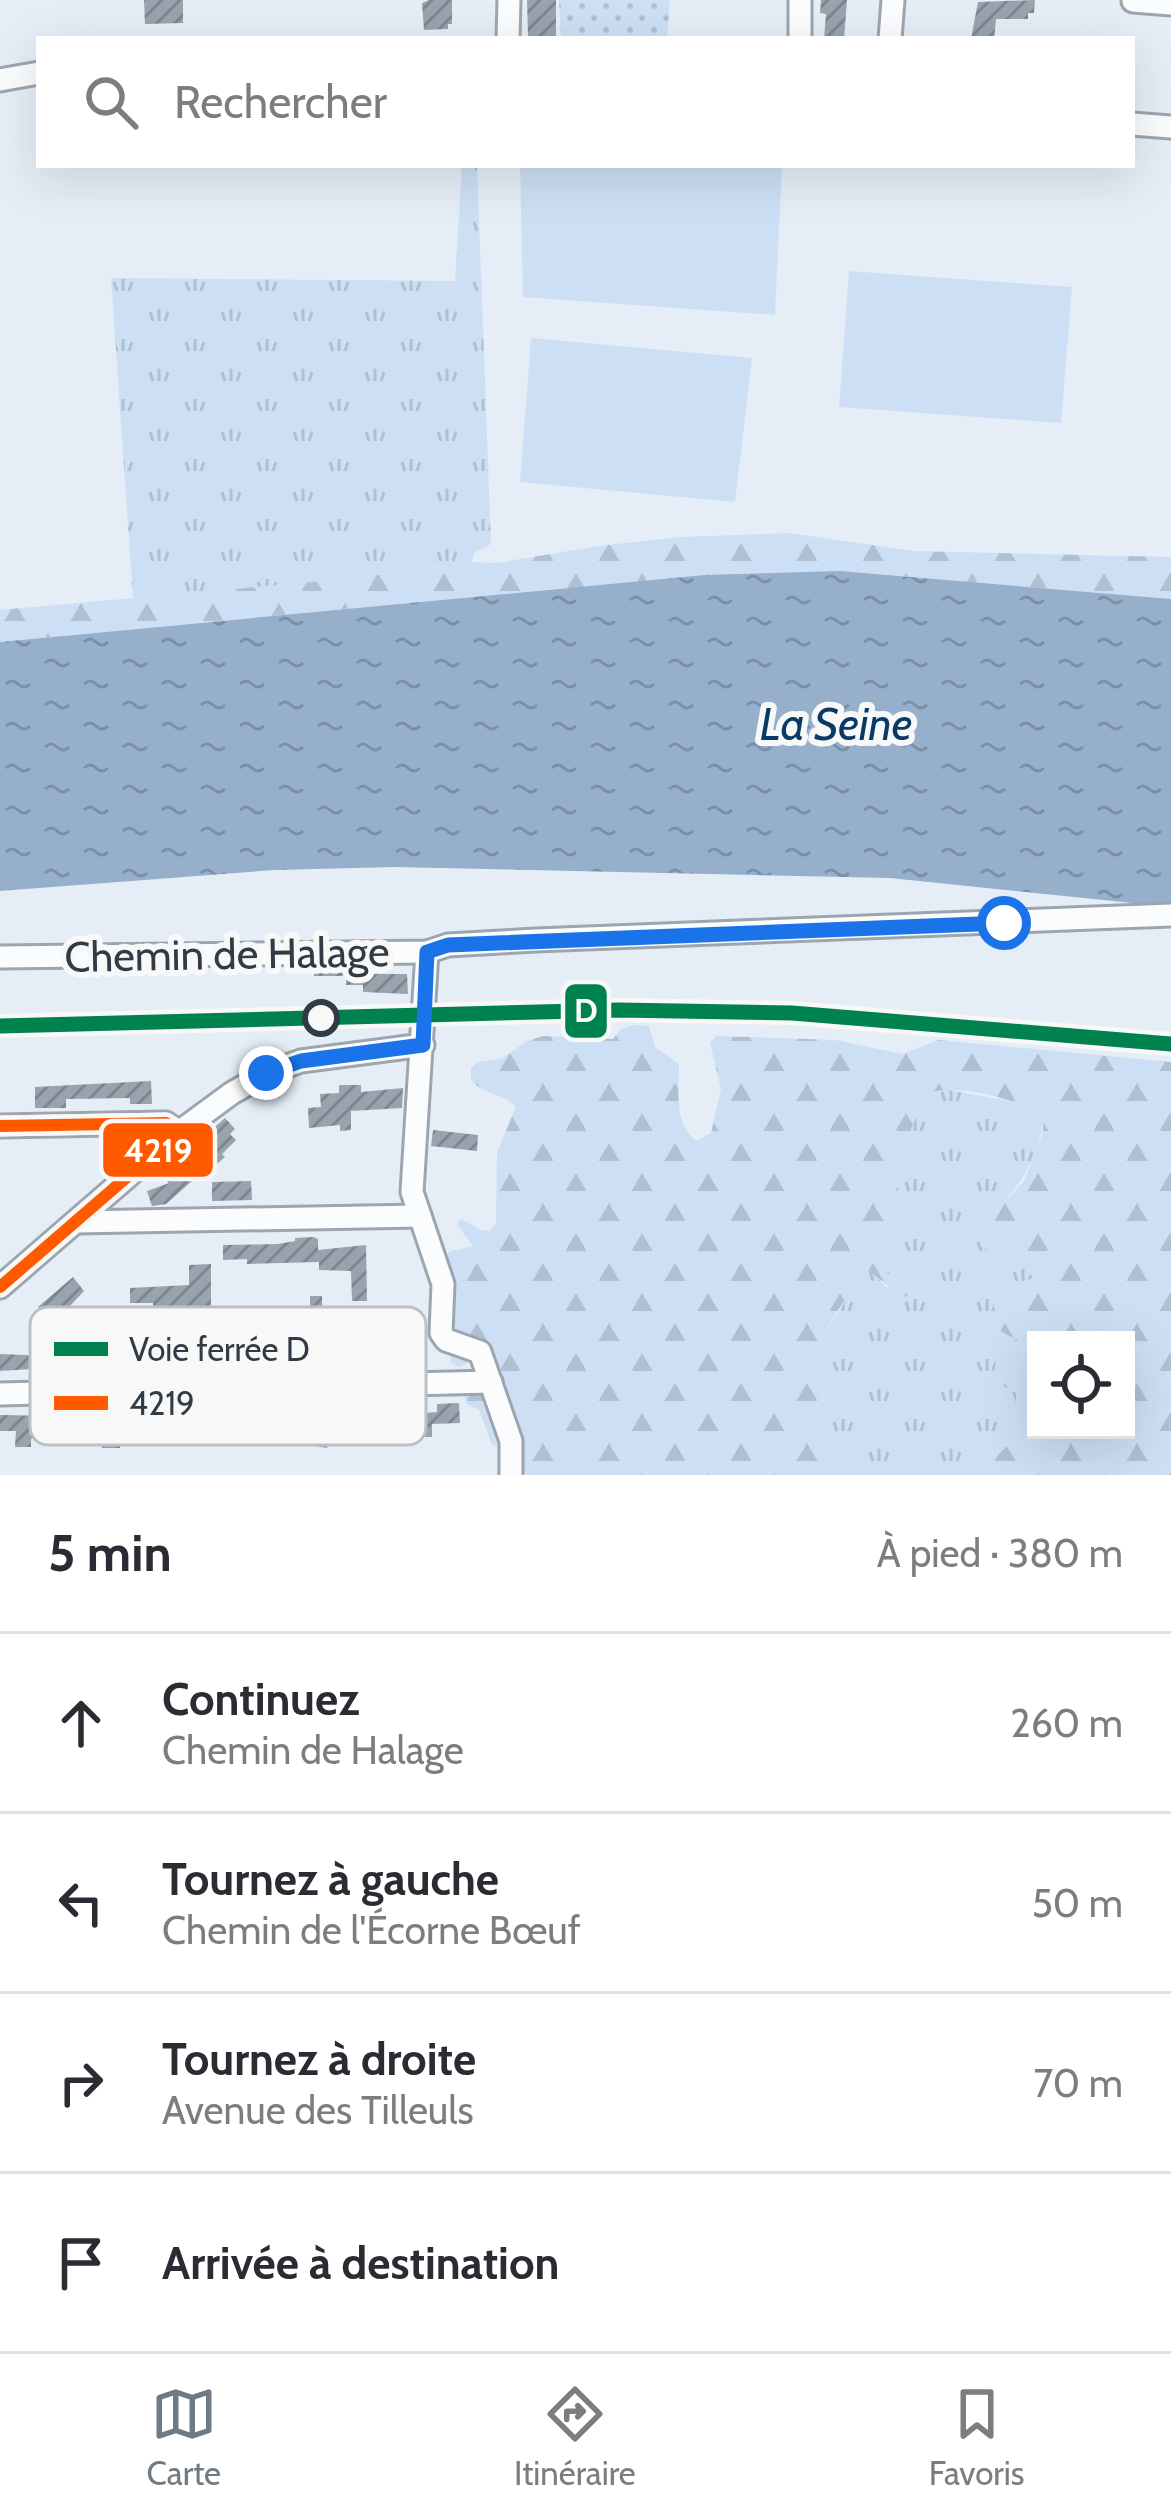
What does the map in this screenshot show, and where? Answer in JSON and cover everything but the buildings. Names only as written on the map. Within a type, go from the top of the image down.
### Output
[{"type":"street","points":[[508,36],[509,0]]},
{"type":"street","points":[[800,0],[800,36]]},
{"type":"street","points":[[890,36],[893,0]]},
{"type":"street","points":[[1133,1],[1171,4]]},
{"type":"street","points":[[0,80],[36,74]]},
{"type":"street","points":[[1135,124],[1171,127]]},
{"type":"street","name":"Chemin de Halage","points":[[0,957],[427,952],[448,945],[517,941],[1171,915]]},
{"type":"street","points":[[427,952],[412,1180],[443,1284],[441,1333],[446,1340],[480,1352],[512,1441],[511,1475]]},
{"type":"street","points":[[0,1286],[179,1132],[232,1093],[301,1061],[423,1045]]},
{"type":"street","points":[[0,1126],[166,1124],[179,1132]]},
{"type":"street","points":[[76,1222],[420,1216]]},
{"type":"street","points":[[426,1384],[491,1382]]},
{"type":"street","points":[[0,1394],[30,1393]]},
{"type":"green space","points":[[559,0],[670,0],[667,36],[561,36]]},
{"type":"green space","points":[[462,168],[477,168],[491,544],[474,553],[472,562],[133,599],[111,278],[455,281]]},
{"type":"green space","points":[[520,168],[782,168],[775,315],[523,297]]},
{"type":"green space","points":[[849,271],[1072,287],[1061,423],[839,407]]},
{"type":"green space","points":[[531,338],[752,358],[735,502],[520,482]]},
{"type":"green space","points":[[789,533],[914,551],[1171,557],[1171,599],[852,572],[554,589],[0,642],[0,610],[357,578],[680,537]]},
{"type":"green space","points":[[649,1026],[655,1047],[679,1064],[681,1116],[697,1141],[711,1133],[721,1089],[710,1043],[716,1036],[835,1040],[903,1054],[938,1040],[1171,1062],[1171,1475],[988,1475],[985,1468],[1018,1435],[1000,1427],[1001,1414],[1017,1406],[1016,1393],[1002,1385],[994,1372],[997,1356],[1004,1347],[1023,1343],[1000,1331],[993,1302],[1006,1288],[1033,1278],[1020,1262],[992,1263],[983,1241],[992,1215],[1024,1181],[1042,1135],[1046,1103],[1030,1108],[955,1090],[931,1092],[910,1132],[881,1266],[894,1280],[916,1280],[915,1294],[903,1297],[863,1267],[843,1278],[851,1290],[816,1345],[831,1446],[827,1475],[519,1475],[517,1447],[492,1445],[479,1410],[467,1404],[464,1396],[488,1370],[473,1361],[459,1367],[451,1363],[444,1297],[446,1258],[448,1252],[473,1246],[457,1225],[461,1219],[481,1230],[490,1231],[496,1224],[497,1152],[516,1107],[476,1085],[471,1068],[478,1062],[503,1058],[543,1036],[613,1039],[621,1029]]},
{"type":"green space","points":[[944,1089],[1030,1108],[1046,1102],[1030,1164],[992,1215],[1034,1278],[1006,1288],[1000,1331],[1025,1344],[1003,1385],[1016,1393],[1017,1407],[1001,1414],[1019,1434],[986,1468],[988,1475],[827,1475],[831,1445],[816,1345],[844,1303],[842,1278],[863,1266],[888,1288],[894,1280],[881,1266],[904,1153],[919,1111],[931,1092]]},
{"type":"water","name":"La Seine","points":[[840,571],[1171,599],[1171,907],[890,878],[394,867],[275,870],[0,891],[0,642],[705,575]]},
{"type":"tunnel","points":[[1112,1050],[1114,1020]]},
{"type":"rail line","name":"D","points":[[0,1026],[619,1010],[792,1013],[1171,1044]]},
{"type":"transit line","name":"4219","points":[[0,1126],[166,1123],[179,1132],[0,1287]]},
{"type":"route","points":[[266,1073],[301,1061],[423,1045],[427,952],[448,945],[1004,923]]}]
